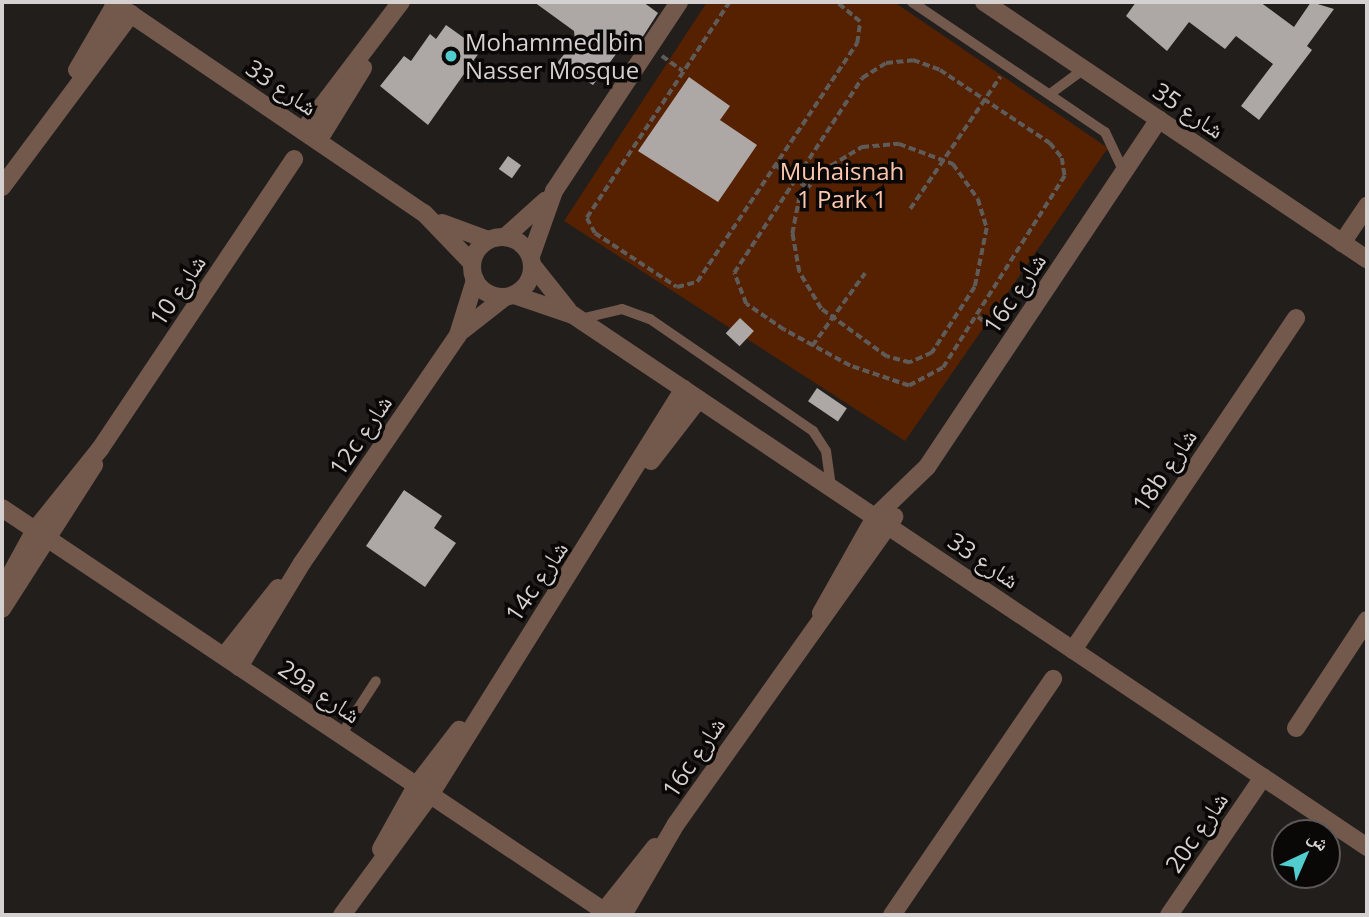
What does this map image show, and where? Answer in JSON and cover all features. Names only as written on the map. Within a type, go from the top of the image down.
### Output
[{"type":"street","points":[[303,131],[376,39],[401,2]]},
{"type":"street","points":[[554,191],[497,238],[474,272],[487,293],[509,296],[528,284],[532,261],[554,191],[679,2]]},
{"type":"street","name":"شارع 35","points":[[984,2],[1367,259]]},
{"type":"street","points":[[2,187],[63,98],[120,6]]},
{"type":"street","name":"شارع 33","points":[[120,6],[424,213],[497,238]]},
{"type":"street","points":[[318,141],[376,39]]},
{"type":"street","name":"16c شارع","points":[[623,915],[677,824],[882,522],[1011,340],[1159,119]]},
{"type":"street","name":"شارع 10","points":[[2,590],[35,530],[100,449],[294,159]]},
{"type":"street","points":[[1342,243],[1367,206]]},
{"type":"street","name":"شارع 33","points":[[424,213],[474,272]]},
{"type":"street","points":[[497,238],[532,261]]},
{"type":"street","name":"شارع 33","points":[[532,261],[577,317]]},
{"type":"street","name":"12c شارع","points":[[458,335],[474,272]]},
{"type":"street","name":"شارع 33","points":[[509,296],[577,317],[1367,847]]},
{"type":"street","name":"12c شارع","points":[[239,667],[302,562],[458,335],[509,296]]},
{"type":"street","name":"18b شارع","points":[[1073,650],[1296,318]]},
{"type":"street","name":"14c شارع","points":[[342,915],[423,790],[692,394]]},
{"type":"street","name":"شارع 10","points":[[2,609],[50,541],[100,449]]},
{"type":"street","name":"29a شارع","points":[[2,508],[607,913]]},
{"type":"street","name":"12c شارع","points":[[224,656],[302,562]]},
{"type":"street","points":[[1296,728],[1367,620]]},
{"type":"street","points":[[892,915],[1053,679]]},
{"type":"street","name":"20c شارع","points":[[1169,915],[1262,777]]},
{"type":"street","name":"16c شارع","points":[[607,913],[677,824]]},
{"type":"lane","points":[[912,2],[1105,132],[1124,172]]},
{"type":"lane","points":[[1050,94],[1084,69]]},
{"type":"lane","points":[[577,317],[622,309],[650,319],[813,431],[826,451],[831,488]]},
{"type":"lane","points":[[341,735],[376,681]]},
{"type":"path","points":[[730,2],[589,212],[595,233],[672,285],[687,288],[775,165],[860,38],[857,17],[836,2]]},
{"type":"path","points":[[649,48],[683,71]]},
{"type":"path","points":[[886,63],[927,63],[984,99],[1057,150],[1065,176],[978,317],[937,375],[919,384],[889,383],[812,346],[746,304],[735,284],[736,263],[862,78],[886,63]]},
{"type":"path","points":[[910,209],[1007,66]]},
{"type":"path","points":[[874,145],[912,145],[946,158],[978,199],[988,243],[975,287],[937,346],[925,358],[902,363],[831,319],[799,272],[793,222],[806,187],[839,158],[874,145]]},
{"type":"path","points":[[775,165],[806,187]]},
{"type":"path","points":[[812,346],[865,273]]},
{"type":"path","points":[[978,317],[1011,340]]},
{"type":"green space","name":"Muhaisnah 1 Park 1","points":[[707,2],[894,2],[1108,148],[905,441],[564,221]]},
{"type":"building","points":[[534,2],[643,2],[658,13],[640,41],[631,34],[593,85],[557,63],[575,41],[574,31]]},
{"type":"building","points":[[1136,2],[1260,2],[1294,27],[1311,2],[1334,9],[1307,46],[1312,50],[1259,120],[1241,106],[1273,64],[1236,36],[1225,49],[1189,22],[1167,51],[1126,16]]},
{"type":"building","points":[[446,25],[481,50],[428,125],[380,86],[404,56],[411,61],[430,34],[436,39]]},
{"type":"building","points":[[689,77],[730,106],[720,120],[757,145],[718,202],[638,151]]},
{"type":"building","points":[[508,156],[521,165],[512,178],[499,169]]},
{"type":"building","points":[[740,318],[754,331],[740,346],[726,333]]},
{"type":"building","points":[[817,388],[847,408],[838,421],[808,401]]},
{"type":"building","points":[[404,490],[442,516],[434,528],[456,543],[425,587],[366,546]]},
{"type":"place","name":"Mohammed bin Nasser Mosque","points":[[451,56]]}]
